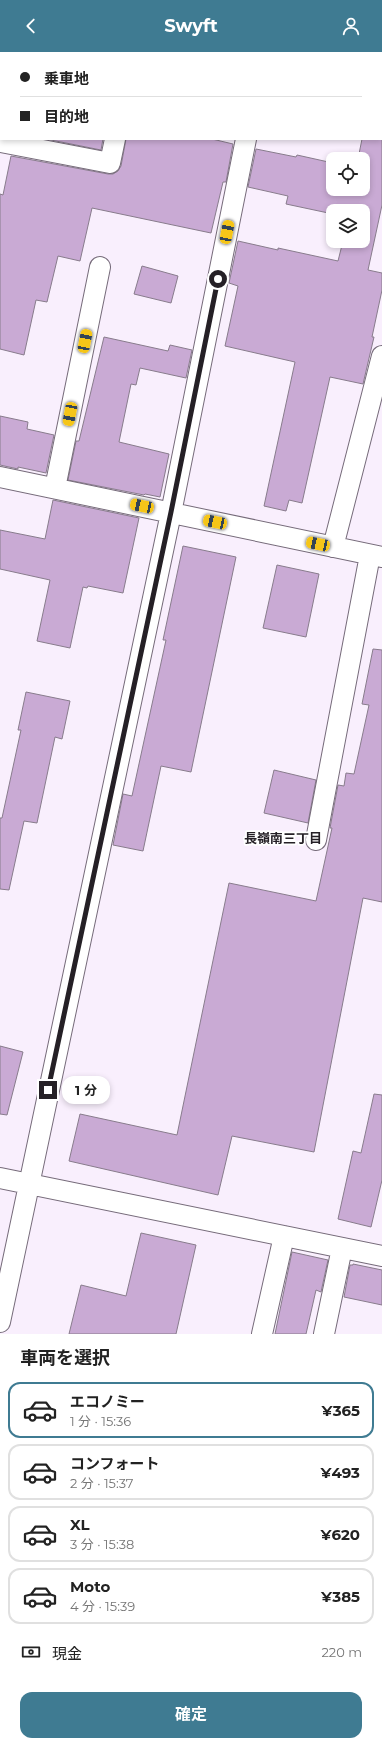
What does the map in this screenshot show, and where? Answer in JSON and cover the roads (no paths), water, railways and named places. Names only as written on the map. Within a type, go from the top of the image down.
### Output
[{"type":"street","points":[[2,140],[1,142],[110,163],[115,140]]},
{"type":"street","points":[[0,1322],[171,512],[246,140]]},
{"type":"street","points":[[55,488],[100,267]]},
{"type":"street","points":[[333,547],[382,356]]},
{"type":"street","points":[[0,477],[376,556],[316,840]]},
{"type":"street","points":[[0,1178],[382,1256]]},
{"type":"street","points":[[262,1334],[284,1236]]},
{"type":"street","points":[[324,1334],[342,1248]]},
{"type":"district","name":"長嶺南三丁目","points":[[283,838]]}]
